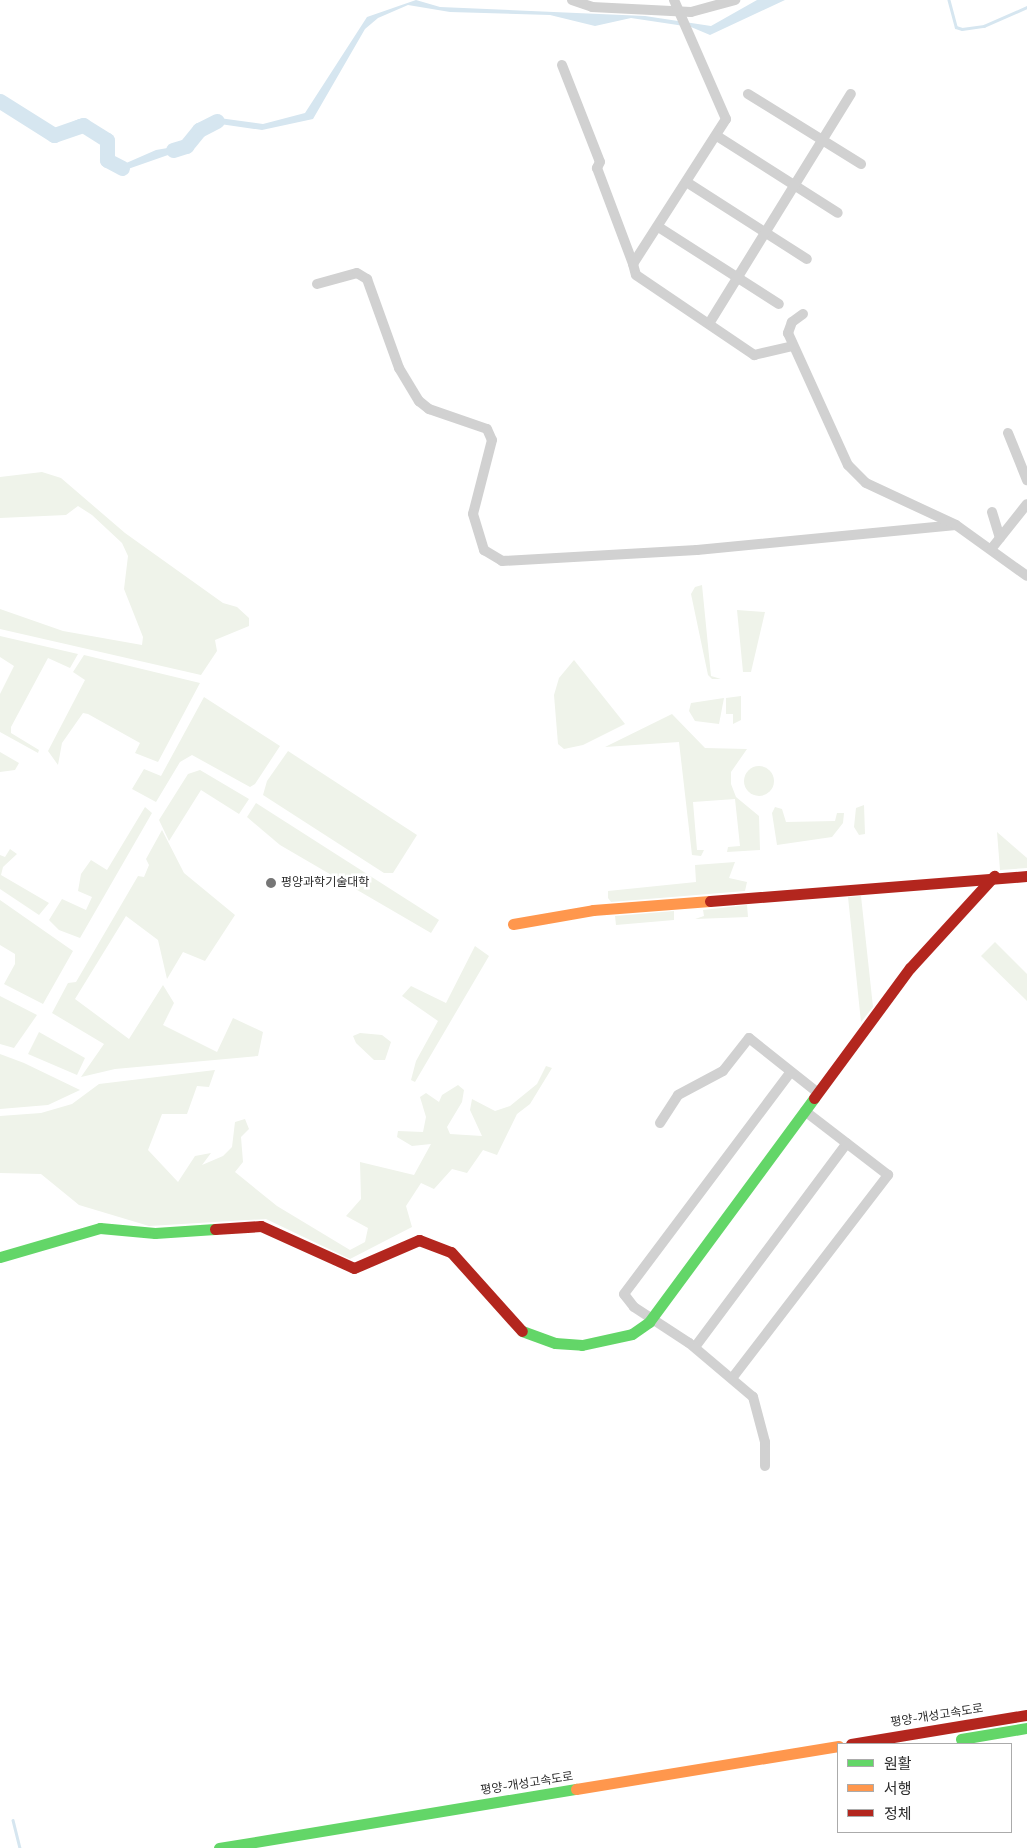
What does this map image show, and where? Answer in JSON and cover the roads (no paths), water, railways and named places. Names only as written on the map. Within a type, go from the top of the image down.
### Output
[{"type":"main road","points":[[0,1257],[100,1228],[155,1234],[261,1226],[354,1268],[419,1240],[451,1252],[470,1269],[511,1324],[555,1343],[611,1340],[632,1334],[651,1319],[910,968],[994,876]]},
{"type":"main road","points":[[513,924],[592,910],[994,876],[1027,876]]},
{"type":"main road","name":"평양-개성고속도로","points":[[857,1743],[1027,1715]]},
{"type":"main road","points":[[932,1743],[1027,1728]]},
{"type":"main road","name":"평양-개성고속도로","points":[[219,1848],[837,1746]]},
{"type":"main road","name":"평양-개성고속도로","points":[[281,1848],[837,1758]]},
{"type":"street","points":[[572,0],[592,7],[678,12],[701,12],[735,0]]},
{"type":"street","points":[[633,264],[660,228],[726,119],[674,0]]},
{"type":"street","points":[[562,65],[600,162],[597,168],[636,275],[710,322],[754,355],[793,346]]},
{"type":"street","points":[[748,94],[861,164]]},
{"type":"street","points":[[710,322],[736,277],[851,94]]},
{"type":"street","points":[[717,136],[793,187],[838,213]]},
{"type":"street","points":[[688,183],[807,258]]},
{"type":"street","points":[[660,228],[779,304]]},
{"type":"street","points":[[317,284],[358,273],[367,279],[399,368],[419,401],[429,409],[487,429],[492,440],[473,514],[484,550],[502,562],[697,550],[956,525]]},
{"type":"street","points":[[803,314],[792,322],[788,333],[848,465],[866,483],[956,525],[992,548],[1027,576]]},
{"type":"street","points":[[1008,433],[1027,480]]},
{"type":"street","points":[[992,548],[1027,504]]},
{"type":"street","points":[[992,512],[1000,538]]},
{"type":"street","points":[[660,1123],[678,1095],[723,1071],[749,1038],[790,1073],[817,1092]]},
{"type":"street","points":[[765,1466],[765,1442],[753,1397],[733,1377],[695,1347],[651,1319],[624,1294],[790,1073]]},
{"type":"street","points":[[733,1377],[888,1175],[806,1111]]},
{"type":"street","points":[[695,1347],[847,1143]]},
{"type":"waterway","points":[[949,0],[956,27],[962,29],[984,26],[1027,7]]},
{"type":"waterway","points":[[0,101],[54,135],[83,125],[107,140],[107,160],[122,168]]},
{"type":"waterway","points":[[173,150],[186,146],[199,130],[217,121]]},
{"type":"waterway","points":[[13,1820],[20,1848]]},
{"type":"place","name":"평양과학기술대학","points":[[271,883]]}]
